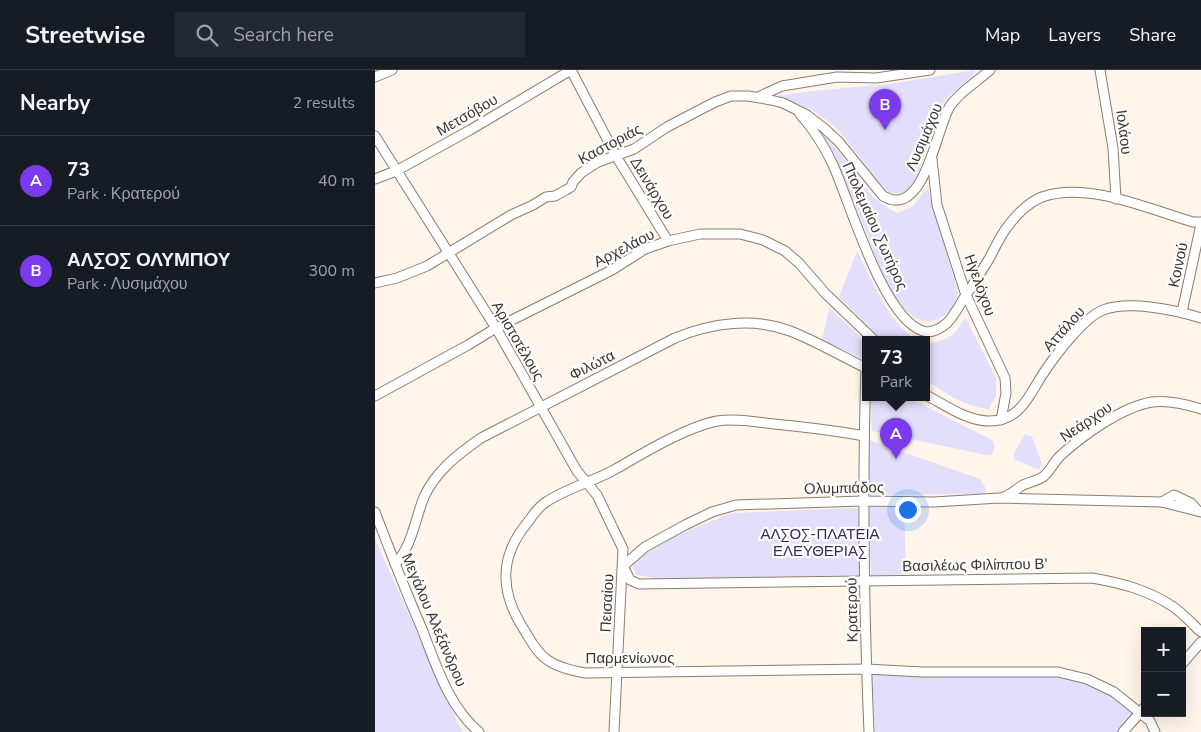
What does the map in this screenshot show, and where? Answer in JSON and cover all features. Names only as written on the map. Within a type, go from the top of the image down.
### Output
[{"type":"street","points":[[375,76],[392,70]]},
{"type":"street","name":"Δεινάρχου","points":[[571,70],[616,156],[668,241]]},
{"type":"street","name":"Μετσόβου","points":[[375,179],[396,171],[470,130],[571,70]]},
{"type":"street","points":[[758,98],[782,86],[837,73],[877,78],[925,70]]},
{"type":"street","name":"Λυσιμάχου","points":[[797,110],[814,120],[831,134],[879,192],[892,200],[901,201],[911,195],[921,181],[932,158],[949,107],[965,90],[990,70]]},
{"type":"street","name":"Ιολάου","points":[[1101,70],[1113,148],[1116,199]]},
{"type":"street","name":"Καστοριάς","points":[[375,284],[417,270],[449,253],[511,215],[546,197],[555,196],[571,187],[573,182],[586,169],[598,162],[638,146],[667,127],[715,102],[731,96],[758,98],[783,103],[797,110]]},
{"type":"street","name":"Πτολεμαίου Σωτήρος","points":[[797,110],[815,134],[833,164],[877,273],[888,295],[904,318],[922,331],[934,331],[949,321],[1007,227],[1018,214],[1037,199],[1055,194],[1079,192],[1116,199],[1201,223]]},
{"type":"street","name":"Αριστοτέλους","points":[[375,136],[496,328],[573,464],[597,495],[623,549],[623,566]]},
{"type":"street","name":"Ηγελόχου","points":[[932,158],[937,206],[966,295],[1005,378],[1006,393],[1001,420]]},
{"type":"street","name":"Κοινού","points":[[1182,312],[1201,223]]},
{"type":"street","name":"Αρχελάου","points":[[375,396],[496,328],[612,270],[645,249],[668,241],[700,234],[730,233],[748,236],[771,244],[793,257],[825,293],[869,336]]},
{"type":"street","name":"Αττάλου","points":[[1001,420],[1012,415],[1027,401],[1045,372],[1081,327],[1096,314],[1125,305],[1182,312],[1201,318]]},
{"type":"street","name":"Φιλώτα","points":[[395,564],[405,549],[425,496],[443,468],[458,454],[481,438],[675,338],[700,328],[727,324],[756,324],[783,329],[862,366]]},
{"type":"street","points":[[930,397],[972,418],[987,421],[1001,420]]},
{"type":"street","name":"Κρατερού","points":[[865,401],[863,501],[869,732]]},
{"type":"street","name":"Νεάρχου","points":[[999,498],[1008,496],[1022,486],[1042,477],[1065,452],[1110,420],[1129,410],[1159,402],[1179,403],[1201,409]]},
{"type":"street","name":"Παρμενίωνος","points":[[864,436],[803,426],[750,421],[718,421],[676,437],[587,483],[552,498],[542,505],[518,534],[509,552],[506,579],[507,592],[513,609],[527,635],[549,662],[566,670],[585,673],[867,669],[922,672],[1058,672],[1074,675],[1101,685],[1141,708]]},
{"type":"street","name":"Ολυμπιάδος","points":[[623,566],[653,543],[696,519],[728,506],[863,501],[934,502],[999,498],[1162,502],[1200,511]]},
{"type":"street","name":"Μεγάλου Αλεξάνδρου","points":[[375,512],[443,682],[456,706],[478,731]]},
{"type":"street","name":"Βασιλέως Φιλίππου Β'","points":[[623,566],[630,580],[639,584],[1093,578],[1125,584],[1151,595],[1173,607],[1201,632]]},
{"type":"street","name":"Πεισαίου","points":[[614,732],[623,566]]},
{"type":"street","points":[[1186,659],[1201,642]]},
{"type":"street","points":[[1123,732],[1141,711]]},
{"type":"street","name":"Παρμενίωνος","points":[[1148,717],[1155,732]]},
{"type":"green space","points":[[975,70],[972,77],[947,97],[936,115],[932,134],[917,177],[908,190],[900,193],[889,193],[831,123],[805,107],[776,96],[889,84]]},
{"type":"green space","points":[[823,134],[873,196],[888,208],[898,213],[913,206],[928,187],[958,293],[951,308],[942,317],[932,321],[916,318],[899,303],[893,294]]},
{"type":"green space","points":[[857,251],[890,314],[899,325],[912,336],[878,336],[839,297]]},
{"type":"green space","points":[[829,308],[862,338],[862,358],[822,340]]},
{"type":"green space","points":[[965,317],[996,378],[996,395],[989,409],[964,402],[930,383],[930,344],[951,336]]},
{"type":"green space","points":[[871,401],[915,401],[992,440],[995,446],[991,456],[872,431]]},
{"type":"green space","points":[[1025,434],[1032,437],[1042,464],[1039,470],[1014,459],[1014,453]]},
{"type":"green space","points":[[869,440],[980,479],[986,493],[871,495],[867,490]]},
{"type":"green space","points":[[868,507],[904,507],[906,574],[871,576]]},
{"type":"green space","name":"ΑΛΣΟΣ-ΠΛΑΤΕΙΑ ΕΛΕΥΘΕΡΙΑΣ","points":[[858,508],[861,575],[661,579],[636,575],[632,562],[677,535],[732,513]]},
{"type":"green space","points":[[375,539],[457,721],[463,732],[375,732]]},
{"type":"green space","points":[[872,674],[1050,675],[1072,679],[1100,688],[1135,712],[1118,732],[875,732]]},
{"type":"place","name":"ΑΛΣΟΣ ΟΛΥΜΠΟΥ","points":[[885,130]]},
{"type":"place","name":"73","points":[[896,459]]}]
